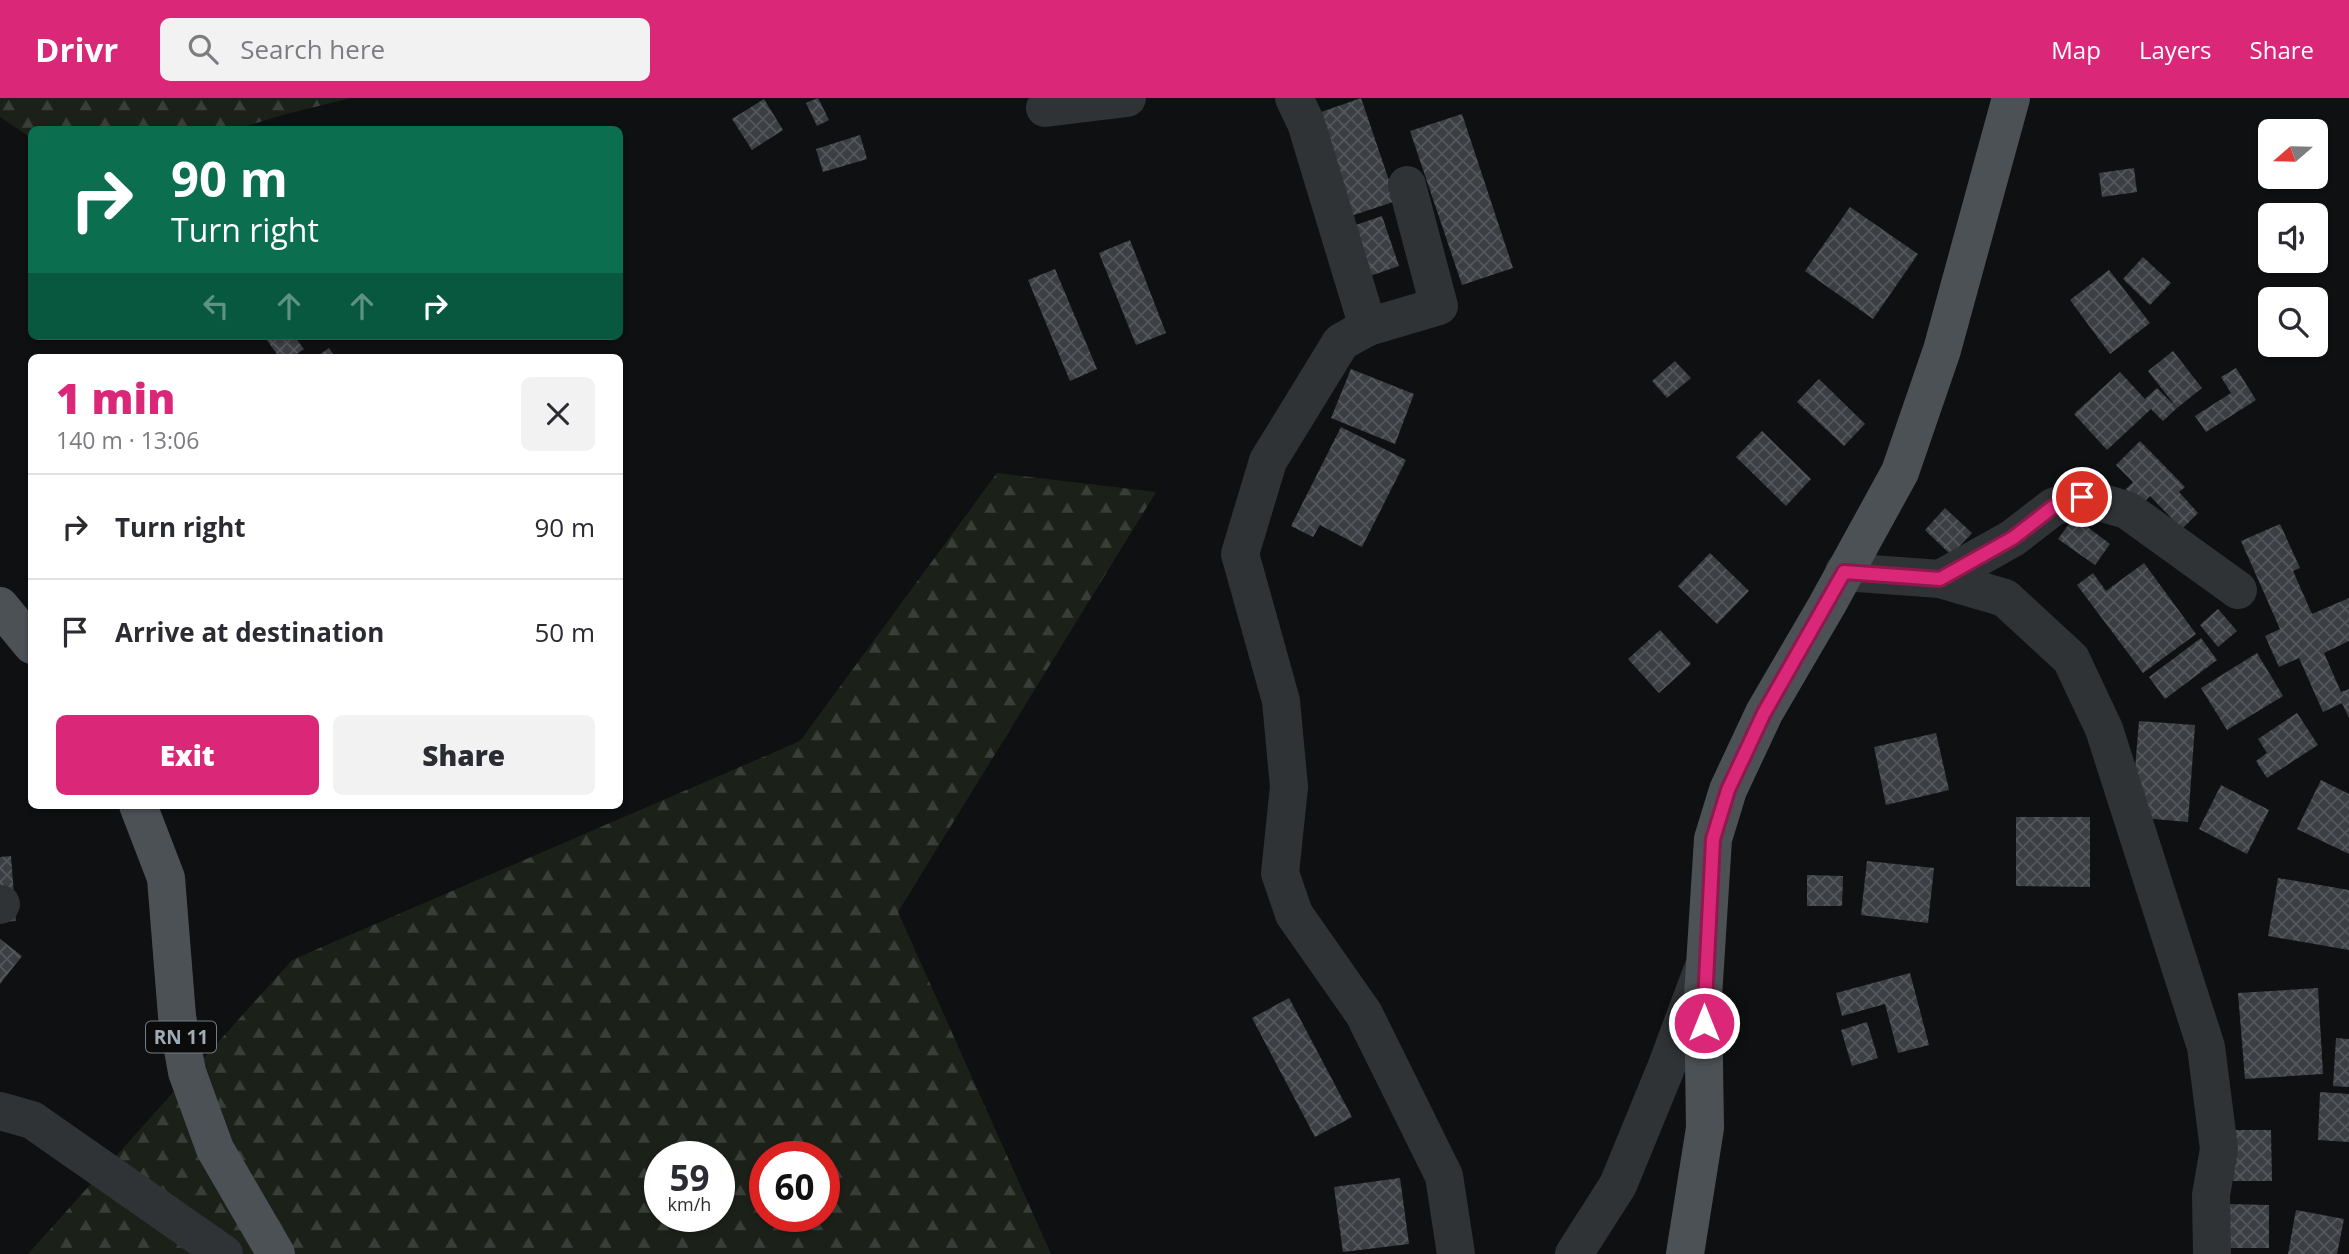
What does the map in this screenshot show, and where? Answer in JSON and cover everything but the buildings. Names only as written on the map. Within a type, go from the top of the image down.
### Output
[{"type":"main road","points":[[1685,1254],[1705,1128],[1705,962],[1713,839],[1728,790],[1764,713],[1900,472],[1942,350],[2009,104]]},
{"type":"main road","points":[[0,606],[28,640]]},
{"type":"main road","name":"RN 11","points":[[140,809],[166,878],[177,1016],[187,1072],[215,1149],[276,1254]]},
{"type":"street","points":[[1045,108],[1127,98]]},
{"type":"street","points":[[1294,98],[1306,123],[1368,327]]},
{"type":"street","points":[[1407,185],[1439,306],[1368,327],[1341,342],[1268,461],[1240,554],[1281,701],[1289,787],[1280,873],[1294,914],[1364,1014],[1444,1176],[1456,1254]]},
{"type":"street","points":[[1940,579],[2013,538],[2053,507],[2082,497],[2127,510],[2238,590]]},
{"type":"street","points":[[1844,572],[1940,579],[2005,598],[2071,659],[2104,729],[2206,1047],[2219,1149],[2211,1195],[2212,1254]]},
{"type":"street","points":[[1574,1254],[1618,1185],[1666,1068],[1705,962]]},
{"type":"street","points":[[0,1111],[32,1120],[224,1254]]},
{"type":"green space","points":[[0,98],[351,98],[247,126],[28,126],[28,136],[0,117]]},
{"type":"green space","points":[[997,473],[1156,492],[898,912],[1051,1254],[28,1254],[292,960],[800,741]]},
{"type":"route","points":[[1704,1023],[1703,997],[1713,839],[1728,790],[1764,713],[1844,572],[1940,579],[2013,538],[2053,507],[2082,497]]}]
